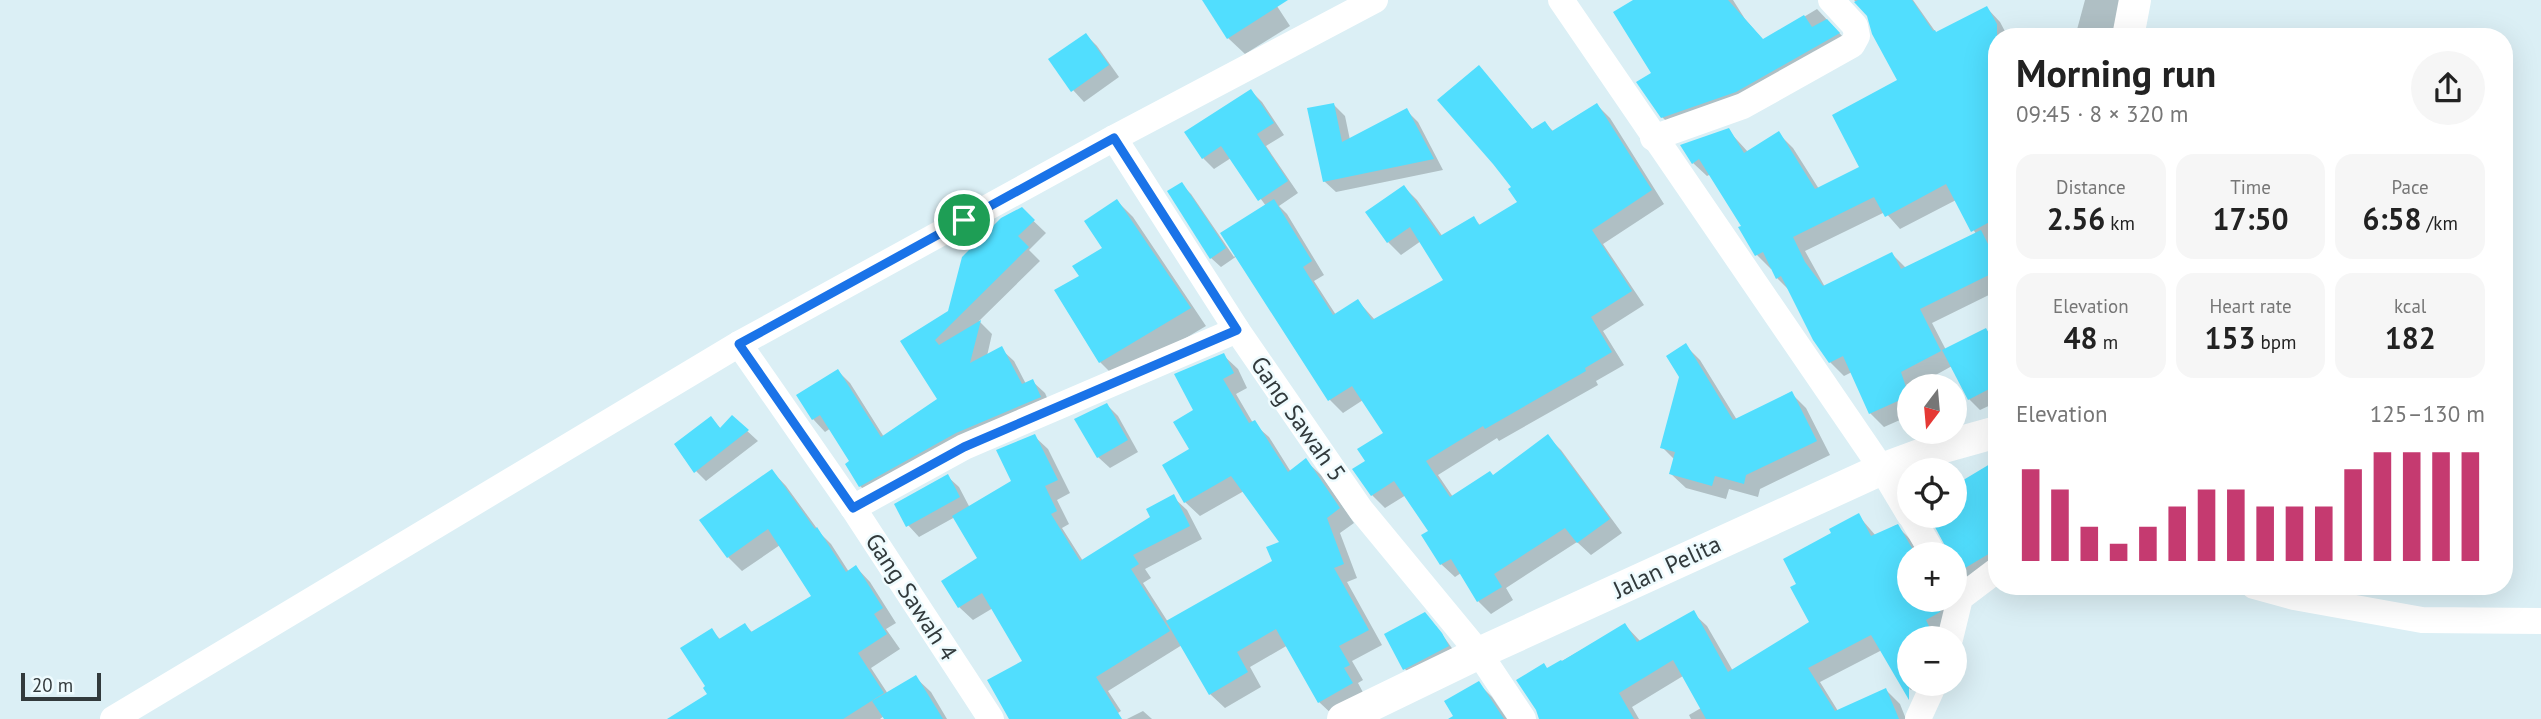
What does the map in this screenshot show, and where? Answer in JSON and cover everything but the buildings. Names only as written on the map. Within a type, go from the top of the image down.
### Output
[{"type":"street","points":[[113,719],[739,344],[1114,138],[1375,0]]},
{"type":"street","points":[[1561,0],[1897,494]]},
{"type":"street","points":[[1653,138],[1743,106],[1852,45],[1857,36],[1855,26],[1831,0]]},
{"type":"street","points":[[2130,28],[2135,0]]},
{"type":"street","name":"Gang Sawah 5","points":[[1114,138],[1237,330],[1361,510],[1479,653],[1523,719]]},
{"type":"street","points":[[853,508],[964,447],[1237,330]]},
{"type":"street","name":"Gang Sawah 4","points":[[739,344],[853,508],[991,719]]},
{"type":"street","name":"Jalan Pelita","points":[[1343,719],[1479,653],[1882,469],[1936,449],[1988,435]]},
{"type":"street","points":[[1967,588],[1988,575]]},
{"type":"street","points":[[2287,595],[2422,620],[2541,621]]},
{"type":"street","points":[[1918,719],[1929,696]]},
{"type":"route","points":[[1114,138],[1237,330],[964,447],[853,508],[739,344],[964,220],[1114,138]]}]
